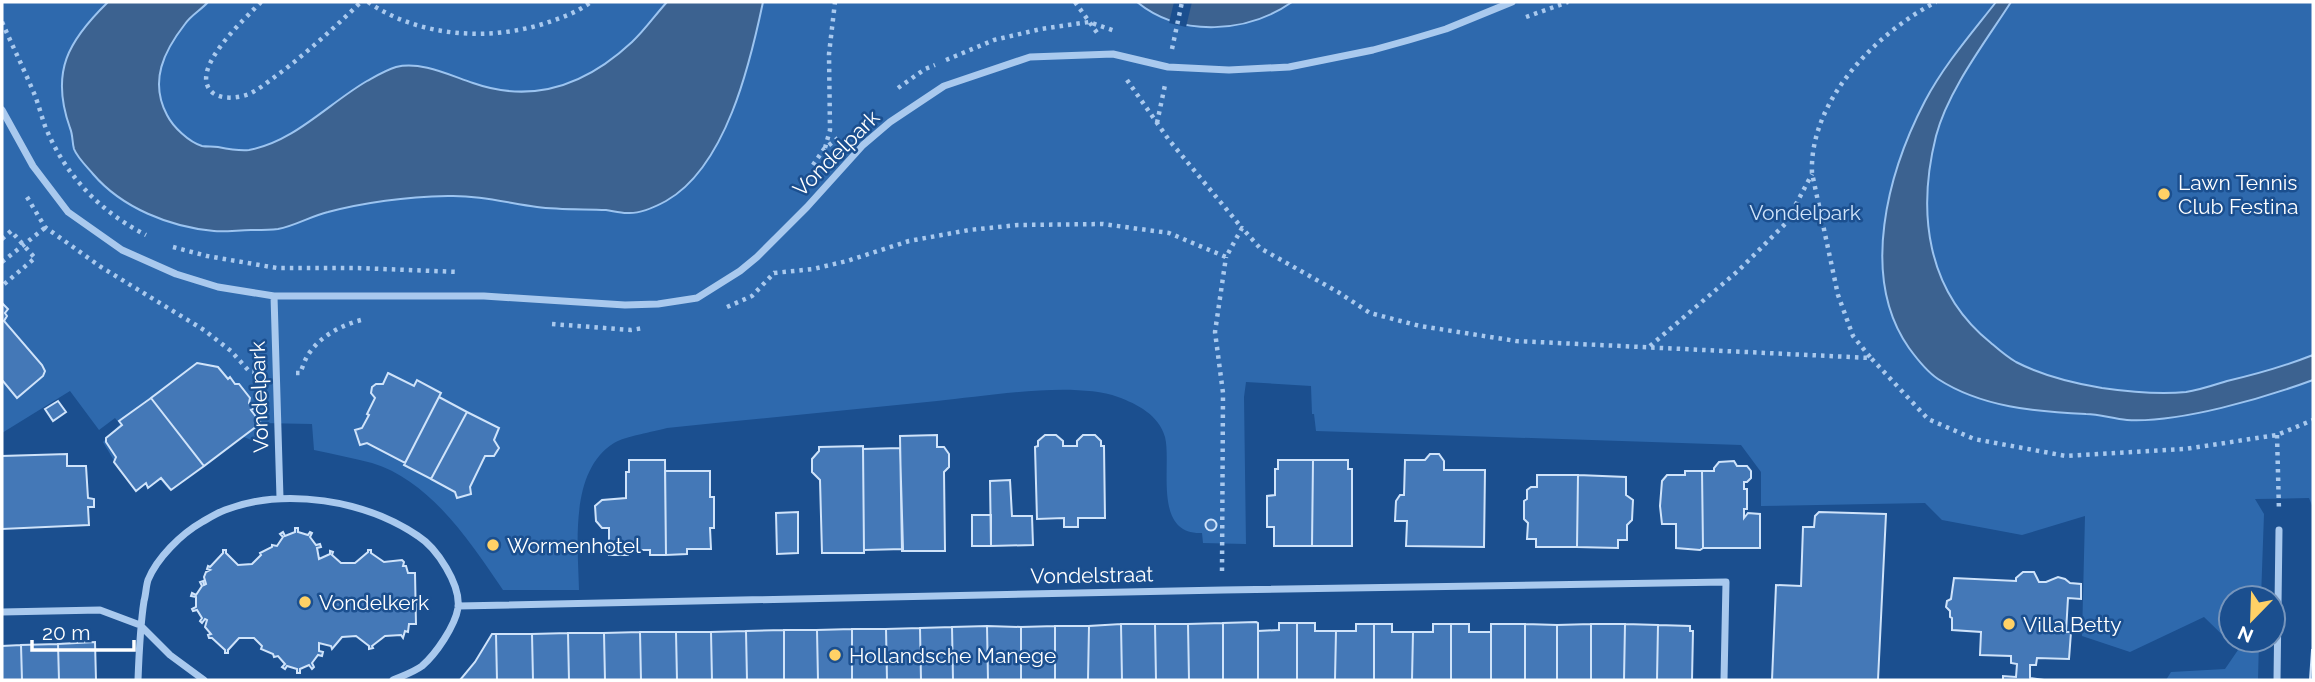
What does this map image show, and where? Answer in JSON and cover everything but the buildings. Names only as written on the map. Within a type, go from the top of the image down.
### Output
[{"type":"street","name":"Vondelpark","points":[[2,110],[33,166],[68,212],[122,250],[176,274],[218,287],[274,296],[484,296],[625,305],[658,304],[697,299],[740,271],[807,207],[863,145],[890,122],[944,86],[1030,57],[1113,54],[1168,67],[1229,70],[1289,67],[1409,40],[1446,29],[1512,2]]},
{"type":"street","name":"Vondelpark","points":[[274,296],[281,498]]},
{"type":"street","points":[[138,680],[140,625],[148,580],[176,541],[223,510],[281,498],[306,499],[362,510],[392,520],[421,537],[443,561],[454,584],[458,606],[449,632],[422,666],[393,680]]},
{"type":"street","points":[[2277,680],[2279,530]]},
{"type":"street","name":"Vondelstraat","points":[[458,606],[1726,582],[1724,680]]},
{"type":"street","points":[[2,612],[100,610],[140,625],[170,655],[195,676],[204,680]]},
{"type":"path","points":[[261,2],[224,41],[205,71],[206,82],[216,95],[238,97],[256,90],[313,49],[361,2]]},
{"type":"path","points":[[368,2],[406,22],[477,34],[513,32],[537,26],[581,10],[591,2]]},
{"type":"path","points":[[810,170],[824,149],[830,131],[829,54],[835,2]]},
{"type":"path","points":[[1075,2],[1113,54]]},
{"type":"path","points":[[1174,34],[1182,2]]},
{"type":"path","points":[[1519,20],[1568,2]]},
{"type":"path","points":[[1936,2],[1893,28],[1851,71],[1831,102],[1818,132],[1812,156],[1812,173],[1838,295],[1853,336],[1871,358],[1928,419],[1974,439],[2066,456],[2185,449],[2277,435],[2313,420]]},
{"type":"path","points":[[2,22],[59,155],[89,196],[130,226],[149,236]]},
{"type":"path","points":[[895,90],[925,69],[994,40],[1089,22],[1126,36]]},
{"type":"path","points":[[1160,48],[1183,52]]},
{"type":"path","points":[[1157,123],[1168,67]]},
{"type":"path","points":[[1139,80],[1126,78],[1199,177],[1259,247],[1370,313],[1420,326],[1516,341],[1871,358]]},
{"type":"path","points":[[1165,83],[1174,83]]},
{"type":"path","points":[[824,149],[843,134]]},
{"type":"path","points":[[1650,346],[1738,271],[1786,223],[1812,173]]},
{"type":"path","points":[[25,194],[46,227],[101,267],[204,330],[231,351],[249,371],[300,373],[309,352],[329,334],[348,323],[368,318]]},
{"type":"path","points":[[2,262],[68,212]]},
{"type":"path","points":[[774,273],[813,269],[847,261],[909,241],[969,230],[1018,225],[1103,224],[1169,233],[1226,257]]},
{"type":"path","points":[[1223,590],[1223,393],[1215,332],[1226,257],[1242,228]]},
{"type":"path","points":[[2,239],[11,231],[35,258],[2,286]]},
{"type":"path","points":[[168,246],[276,268],[466,272]]},
{"type":"path","points":[[716,311],[752,296],[782,265]]},
{"type":"path","points":[[544,324],[631,330],[656,325]]},
{"type":"path","points":[[2277,435],[2279,530]]},
{"type":"green space","name":"Vondelpark","points":[[2,2],[2313,2],[2313,508],[2309,498],[2255,499],[2264,514],[2262,584],[2217,584],[2217,630],[2204,617],[2130,652],[2082,636],[2085,516],[2022,535],[1942,520],[1925,503],[1761,506],[1761,472],[1741,445],[1316,431],[1311,386],[1246,382],[1246,544],[1203,543],[1202,533],[1186,531],[1176,523],[1167,496],[1165,437],[1158,422],[1140,407],[1099,392],[1054,390],[1004,393],[667,428],[614,443],[589,471],[583,490],[578,531],[579,590],[503,590],[463,534],[431,499],[413,484],[372,463],[314,450],[312,424],[260,423],[257,442],[241,436],[169,490],[159,478],[147,487],[128,463],[119,469],[103,442],[120,424],[115,418],[99,430],[70,391],[2,433]]},
{"type":"green space","name":"Vondelpark","points":[[2235,654],[2259,654],[2258,680],[2166,680],[2171,672],[2225,669]]},
{"type":"shaded area","points":[[108,2],[208,2],[187,21],[165,56],[159,78],[162,102],[173,124],[192,141],[202,146],[249,150],[281,139],[367,81],[396,67],[425,67],[495,89],[538,91],[558,86],[596,70],[632,42],[667,2],[763,2],[742,83],[720,139],[705,164],[687,185],[652,208],[624,213],[546,208],[459,196],[433,197],[342,208],[278,229],[214,231],[164,220],[132,206],[105,186],[75,152],[62,90],[66,59],[82,30]]},
{"type":"shaded area","points":[[1137,2],[1292,2],[1255,20],[1214,27],[1174,22],[1154,14]]},
{"type":"shaded area","points":[[1996,2],[2011,2],[1949,101],[1936,136],[1927,193],[1932,248],[1940,275],[1952,299],[1969,322],[2016,362],[2058,378],[2102,388],[2144,393],[2186,392],[2271,370],[2313,355],[2313,380],[2247,401],[2196,413],[2172,418],[2127,420],[2091,414],[2048,412],[1991,402],[1938,379],[1919,361],[1894,320],[1885,289],[1882,257],[1890,192],[1912,129],[1932,88]]},
{"type":"pier","points":[[1174,2],[1192,2],[1186,27],[1169,23]]},
{"type":"place","name":"Lawn Tennis Club Festina","points":[[2164,194]]},
{"type":"place","name":"Wormenhotel","points":[[493,545]]},
{"type":"place","name":"Vondelkerk","points":[[305,602]]},
{"type":"place","name":"Villa Betty","points":[[2009,624]]},
{"type":"place","name":"Hollandsche Manege","points":[[835,655]]}]
